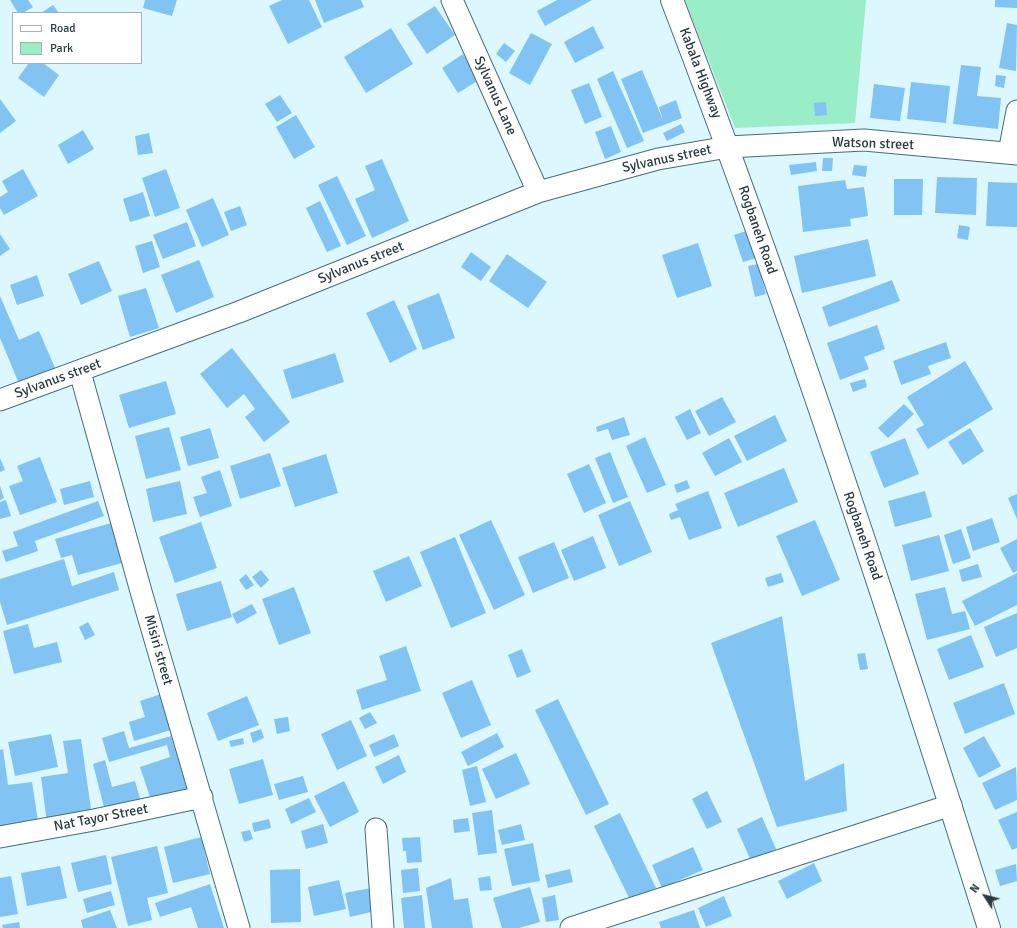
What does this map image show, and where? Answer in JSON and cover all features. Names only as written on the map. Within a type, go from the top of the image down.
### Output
[{"type":"main road","name":"Kabala Highway","points":[[672,0],[728,147]]},
{"type":"main road","name":"Rogbaneh Road","points":[[728,147],[812,387],[989,928]]},
{"type":"street","name":"Sylvanus Lane","points":[[452,0],[538,192]]},
{"type":"street","points":[[1013,153],[1017,111]]},
{"type":"street","name":"Watson street","points":[[728,147],[864,140],[1013,153]]},
{"type":"street","name":"Sylvanus street","points":[[0,400],[80,372],[239,312],[538,192],[658,159],[728,147]]},
{"type":"street","name":"Misiri street","points":[[80,372],[142,595],[239,928]]},
{"type":"street","name":"Nat Tayor Street","points":[[0,837],[94,820],[202,797]]},
{"type":"street","points":[[571,928],[950,805]]},
{"type":"street","points":[[376,829],[383,928]]},
{"type":"green space","points":[[685,0],[866,0],[855,123],[735,128]]},
{"type":"building","points":[[10,0],[28,0],[33,7],[25,12],[17,12]]},
{"type":"building","points":[[145,0],[177,0],[172,16],[143,8]]},
{"type":"building","points":[[282,0],[309,0],[322,27],[288,44],[269,6]]},
{"type":"building","points":[[315,0],[361,0],[364,7],[324,23]]},
{"type":"building","points":[[557,0],[592,0],[545,26],[537,11]]},
{"type":"building","points":[[995,0],[1017,0],[1017,8],[995,7]]},
{"type":"building","points":[[53,5],[58,12],[42,12]]},
{"type":"building","points":[[435,6],[455,35],[427,54],[407,24]]},
{"type":"building","points":[[1007,23],[1017,25],[1016,71],[999,68]]},
{"type":"building","points":[[593,26],[604,48],[575,63],[564,42]]},
{"type":"building","points":[[391,28],[413,64],[366,93],[344,57]]},
{"type":"building","points":[[531,33],[552,44],[530,85],[509,73]]},
{"type":"building","points":[[504,43],[515,51],[506,62],[496,54]]},
{"type":"building","points":[[463,54],[479,80],[458,93],[442,68]]},
{"type":"building","points":[[28,64],[44,64],[59,75],[44,97],[18,78]]},
{"type":"building","points":[[961,65],[981,67],[977,96],[1001,98],[998,129],[953,124]]},
{"type":"building","points":[[642,70],[663,120],[659,107],[676,100],[682,118],[643,133],[621,79]]},
{"type":"building","points":[[613,71],[644,141],[627,148],[597,79]]},
{"type":"building","points":[[996,75],[1006,76],[1004,88],[995,86]]},
{"type":"building","points":[[911,82],[950,86],[946,123],[907,119]]},
{"type":"building","points":[[589,83],[602,117],[585,124],[571,90]]},
{"type":"building","points":[[874,84],[905,88],[900,121],[870,118]]},
{"type":"building","points":[[280,95],[292,113],[277,122],[265,104]]},
{"type":"building","points":[[0,99],[16,121],[0,133]]},
{"type":"building","points":[[826,102],[827,115],[815,116],[814,103]]},
{"type":"building","points":[[296,115],[315,147],[294,159],[276,127]]},
{"type":"building","points":[[681,124],[685,132],[667,141],[663,133]]},
{"type":"building","points":[[611,126],[621,152],[605,159],[595,132]]},
{"type":"building","points":[[83,130],[94,149],[68,164],[58,145]]},
{"type":"building","points":[[149,133],[153,153],[138,155],[135,136]]},
{"type":"building","points":[[823,158],[833,158],[832,171],[822,171]]},
{"type":"building","points":[[382,159],[409,221],[372,238],[355,199],[375,190],[365,166]]},
{"type":"building","points":[[816,162],[817,171],[791,175],[789,165]]},
{"type":"building","points":[[854,165],[867,166],[866,177],[852,175]]},
{"type":"building","points":[[23,169],[38,196],[4,215],[0,208],[0,197],[8,192],[2,181]]},
{"type":"building","points":[[166,169],[180,208],[155,217],[142,178]]},
{"type":"building","points":[[337,176],[366,236],[347,245],[318,185]]},
{"type":"building","points":[[937,177],[977,178],[976,215],[935,213]]},
{"type":"building","points":[[894,179],[923,179],[922,215],[894,215]]},
{"type":"building","points":[[845,180],[847,189],[864,187],[868,216],[850,219],[851,226],[803,232],[798,186]]},
{"type":"building","points":[[988,182],[1017,183],[1017,227],[986,226]]},
{"type":"building","points":[[143,192],[150,216],[130,222],[123,199]]},
{"type":"building","points":[[213,198],[229,235],[202,247],[186,210]]},
{"type":"building","points":[[320,201],[341,246],[327,252],[306,208]]},
{"type":"building","points":[[240,206],[247,225],[231,231],[224,212]]},
{"type":"building","points":[[187,222],[196,246],[163,259],[153,235]]},
{"type":"building","points":[[959,225],[970,227],[968,240],[957,238]]},
{"type":"building","points":[[749,230],[757,258],[743,262],[734,235]]},
{"type":"building","points":[[0,234],[10,249],[0,256]]},
{"type":"building","points":[[868,239],[876,276],[802,293],[794,256]]},
{"type":"building","points":[[152,241],[160,267],[143,273],[135,246]]},
{"type":"building","points":[[698,243],[712,286],[677,298],[662,255]]},
{"type":"building","points":[[471,252],[491,267],[481,281],[461,267]]},
{"type":"building","points":[[507,254],[547,282],[528,308],[489,281]]},
{"type":"building","points":[[199,260],[214,297],[176,313],[161,275]]},
{"type":"building","points":[[99,261],[112,291],[81,305],[68,274]]},
{"type":"building","points":[[758,264],[766,294],[755,297],[748,266]]},
{"type":"building","points":[[37,275],[44,296],[17,305],[10,285]]},
{"type":"building","points":[[892,280],[900,301],[829,327],[822,307]]},
{"type":"building","points":[[146,288],[159,328],[130,337],[118,296]]},
{"type":"building","points":[[439,293],[455,338],[423,350],[407,306]]},
{"type":"building","points":[[0,296],[19,340],[39,331],[56,370],[20,386],[0,338]]},
{"type":"building","points":[[394,300],[417,349],[390,363],[366,313]]},
{"type":"building","points":[[877,325],[885,349],[864,357],[869,369],[840,380],[827,343]]},
{"type":"building","points":[[946,342],[951,358],[928,366],[931,374],[901,385],[893,361]]},
{"type":"building","points":[[232,348],[290,422],[264,442],[245,417],[255,409],[244,394],[227,408],[200,374]]},
{"type":"building","points":[[335,353],[344,382],[292,399],[283,370]]},
{"type":"building","points":[[965,361],[993,409],[928,449],[916,429],[924,425],[907,397]]},
{"type":"building","points":[[865,379],[867,387],[853,392],[850,383]]},
{"type":"building","points":[[166,381],[176,414],[129,428],[119,395]]},
{"type":"building","points":[[722,397],[736,422],[709,436],[695,411]]},
{"type":"building","points":[[904,404],[914,414],[888,438],[878,428]]},
{"type":"building","points":[[690,409],[701,433],[687,440],[675,417]]},
{"type":"building","points":[[775,415],[787,441],[747,461],[734,436]]},
{"type":"building","points":[[624,417],[630,435],[612,440],[608,429],[597,432],[596,427]]},
{"type":"building","points":[[169,427],[181,470],[146,479],[135,436]]},
{"type":"building","points":[[210,428],[219,458],[188,466],[180,437]]},
{"type":"building","points":[[970,428],[984,451],[963,465],[948,442]]},
{"type":"building","points":[[645,437],[666,485],[647,493],[626,446]]},
{"type":"building","points":[[729,438],[742,462],[715,476],[702,453]]},
{"type":"building","points":[[905,438],[919,474],[884,488],[870,452]]},
{"type":"building","points":[[610,452],[628,497],[613,503],[595,458]]},
{"type":"building","points":[[270,453],[281,486],[240,499],[230,466]]},
{"type":"building","points":[[326,454],[338,493],[295,507],[282,468]]},
{"type":"building","points":[[40,457],[57,502],[20,515],[9,486],[23,481],[17,466]]},
{"type":"building","points":[[0,458],[5,470],[0,472]]},
{"type":"building","points":[[589,464],[606,503],[584,513],[567,474]]},
{"type":"building","points":[[784,468],[798,502],[738,527],[724,493]]},
{"type":"building","points":[[220,470],[232,506],[200,517],[193,497],[207,493],[201,477]]},
{"type":"building","points":[[687,480],[690,488],[677,493],[674,485]]},
{"type":"building","points":[[90,481],[94,497],[64,505],[60,489]]},
{"type":"building","points":[[180,481],[187,514],[153,522],[146,489]]},
{"type":"building","points":[[0,486],[4,498],[0,500]]},
{"type":"building","points":[[708,491],[722,528],[689,540],[680,517],[671,520],[669,514],[678,510],[675,504]]},
{"type":"building","points":[[925,491],[932,517],[895,527],[888,501]]},
{"type":"building","points":[[1017,494],[1017,519],[1008,498]]},
{"type":"building","points":[[6,500],[11,516],[0,519],[0,502]]},
{"type":"building","points":[[98,501],[104,516],[35,541],[38,551],[6,562],[2,551],[18,546],[13,532]]},
{"type":"building","points":[[630,501],[652,552],[619,566],[598,515]]},
{"type":"building","points":[[992,518],[1000,542],[973,551],[966,527]]},
{"type":"building","points":[[491,520],[525,595],[494,610],[459,535]]},
{"type":"building","points":[[815,520],[840,580],[802,596],[776,536]]},
{"type":"building","points":[[201,522],[217,568],[175,583],[159,537]]},
{"type":"building","points":[[111,523],[122,563],[78,575],[72,555],[61,558],[55,539]]},
{"type":"building","points":[[961,529],[971,558],[953,564],[944,535]]},
{"type":"building","points":[[939,535],[949,571],[911,581],[902,545]]},
{"type":"building","points":[[593,536],[606,568],[574,581],[561,550]]},
{"type":"building","points":[[455,537],[486,613],[451,628],[420,552]]},
{"type":"building","points":[[1017,539],[1017,571],[1013,573],[1000,548]]},
{"type":"building","points":[[554,542],[569,578],[533,593],[518,557]]},
{"type":"building","points":[[409,556],[422,586],[386,602],[373,571]]},
{"type":"building","points":[[64,559],[72,586],[114,572],[119,590],[7,625],[0,602],[0,579]]},
{"type":"building","points":[[978,564],[982,577],[962,582],[959,570]]},
{"type":"building","points":[[261,570],[269,580],[261,588],[252,577]]},
{"type":"building","points":[[781,573],[784,582],[768,587],[765,578]]},
{"type":"building","points":[[1017,573],[1017,605],[975,626],[962,601]]},
{"type":"building","points":[[246,574],[254,585],[246,590],[239,580]]},
{"type":"building","points":[[221,581],[232,617],[187,631],[176,594]]},
{"type":"building","points":[[294,587],[311,633],[279,645],[262,599]]},
{"type":"building","points":[[945,587],[952,614],[965,611],[970,629],[927,640],[915,594]]},
{"type":"building","points":[[252,604],[257,613],[237,624],[232,614]]},
{"type":"building","points":[[1017,613],[1017,648],[996,657],[984,627]]},
{"type":"building","points":[[782,616],[805,781],[844,763],[847,811],[777,827],[711,643]]},
{"type":"building","points":[[88,622],[95,635],[85,640],[79,627]]},
{"type":"building","points":[[28,624],[34,648],[57,642],[62,662],[14,674],[3,631]]},
{"type":"building","points":[[971,635],[984,667],[949,680],[937,649]]},
{"type":"building","points":[[406,646],[421,691],[362,710],[356,690],[387,680],[379,656]]},
{"type":"building","points":[[522,649],[531,672],[517,678],[508,655]]},
{"type":"building","points":[[865,653],[868,669],[860,670],[857,654]]},
{"type":"building","points":[[472,680],[491,725],[461,738],[442,693]]},
{"type":"building","points":[[1004,683],[1015,714],[965,734],[953,703]]},
{"type":"building","points":[[161,694],[171,730],[134,741],[129,722],[145,717],[140,701]]},
{"type":"building","points":[[247,696],[259,725],[218,741],[207,713]]},
{"type":"building","points":[[558,699],[609,804],[586,815],[535,710]]},
{"type":"building","points":[[370,712],[377,723],[365,729],[359,718]]},
{"type":"building","points":[[288,717],[290,731],[277,734],[274,719]]},
{"type":"building","points":[[351,720],[367,756],[337,770],[321,734]]},
{"type":"building","points":[[261,729],[264,738],[253,743],[250,733]]},
{"type":"building","points":[[124,731],[129,748],[171,736],[188,791],[152,803],[140,767],[170,757],[167,745],[109,762],[102,738]]},
{"type":"building","points":[[497,733],[504,747],[468,766],[461,752]]},
{"type":"building","points":[[51,734],[58,767],[15,776],[8,742]]},
{"type":"building","points":[[394,734],[399,746],[374,757],[369,745]]},
{"type":"building","points":[[984,736],[1001,766],[979,778],[963,748]]},
{"type":"building","points":[[243,738],[244,744],[231,747],[229,741]]},
{"type":"building","points":[[81,739],[92,816],[47,823],[41,777],[68,773],[63,741]]},
{"type":"building","points":[[3,749],[8,785],[32,782],[38,821],[0,826],[0,750]]},
{"type":"building","points":[[516,753],[530,784],[496,799],[482,769]]},
{"type":"building","points":[[399,755],[406,772],[383,784],[375,767]]},
{"type":"building","points":[[263,759],[273,795],[239,804],[229,769]]},
{"type":"building","points":[[105,760],[112,787],[135,781],[141,802],[105,811],[93,764]]},
{"type":"building","points":[[477,766],[486,802],[470,806],[462,770]]},
{"type":"building","points":[[1016,767],[1017,800],[995,810],[982,783]]},
{"type":"building","points":[[303,776],[308,792],[279,800],[274,784]]},
{"type":"building","points":[[344,781],[359,812],[330,827],[314,796]]},
{"type":"building","points":[[707,791],[722,822],[707,829],[692,799]]},
{"type":"building","points":[[309,798],[316,812],[291,824],[285,809]]},
{"type":"building","points":[[492,810],[497,853],[478,855],[472,813]]},
{"type":"building","points":[[1017,812],[1017,848],[1012,850],[998,820]]},
{"type":"building","points":[[620,813],[656,888],[630,900],[594,826]]},
{"type":"building","points":[[762,817],[776,849],[751,861],[737,829]]},
{"type":"building","points":[[468,818],[470,831],[454,833],[453,820]]},
{"type":"building","points":[[269,819],[271,828],[254,832],[252,823]]},
{"type":"building","points":[[323,824],[328,843],[306,849],[301,831]]},
{"type":"building","points":[[521,824],[525,840],[502,845],[498,830]]},
{"type":"building","points":[[250,830],[253,839],[244,842],[241,832]]},
{"type":"building","points":[[201,837],[210,874],[173,883],[164,847]]},
{"type":"building","points":[[420,837],[422,862],[407,863],[406,851],[403,851],[402,838]]},
{"type":"building","points":[[533,843],[540,881],[512,886],[504,849]]},
{"type":"building","points":[[157,846],[168,893],[147,898],[152,920],[128,926],[111,857]]},
{"type":"building","points":[[693,847],[703,870],[662,888],[652,865]]},
{"type":"building","points":[[106,855],[112,884],[78,892],[71,863]]},
{"type":"building","points":[[814,863],[822,881],[787,899],[778,881]]},
{"type":"building","points":[[1016,864],[1017,881],[1000,886],[995,870]]},
{"type":"building","points":[[60,866],[67,898],[27,906],[21,873]]},
{"type":"building","points":[[418,868],[420,891],[403,893],[401,870]]},
{"type":"building","points":[[300,869],[301,922],[271,923],[270,870]]},
{"type":"building","points":[[570,869],[573,882],[548,888],[545,875]]},
{"type":"building","points":[[11,876],[18,914],[0,917],[0,878]]},
{"type":"building","points":[[490,876],[492,890],[480,891],[478,878]]},
{"type":"building","points":[[451,878],[454,900],[468,898],[473,928],[432,928],[426,888]]},
{"type":"building","points":[[339,880],[346,909],[314,916],[308,887]]},
{"type":"building","points":[[210,884],[224,928],[198,928],[191,907],[160,917],[155,903]]},
{"type":"building","points":[[530,887],[540,922],[519,928],[502,928],[493,898]]},
{"type":"building","points":[[371,888],[375,911],[350,917],[345,893]]},
{"type":"building","points":[[111,891],[115,905],[87,913],[83,899]]},
{"type":"building","points":[[422,895],[425,928],[404,928],[401,898]]},
{"type":"building","points":[[555,895],[559,920],[546,922],[542,898]]},
{"type":"building","points":[[724,896],[732,916],[706,927],[698,908]]},
{"type":"building","points":[[110,910],[117,928],[83,928],[81,920]]},
{"type":"building","points":[[694,910],[700,928],[661,928],[659,922]]},
{"type":"building","points":[[19,922],[20,928],[3,928],[2,925]]}]
